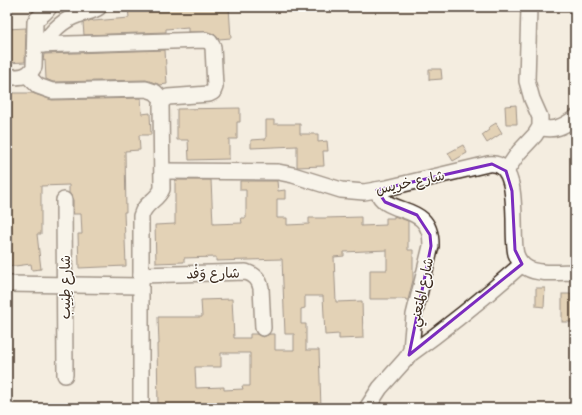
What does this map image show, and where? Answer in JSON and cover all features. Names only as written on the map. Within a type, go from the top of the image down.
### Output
[{"type":"street","points":[[7,77],[27,75],[34,67],[39,45],[35,22],[49,7]]},
{"type":"street","points":[[39,45],[65,21],[99,7]]},
{"type":"street","points":[[529,7],[527,81],[532,99],[540,117],[540,127],[535,136],[514,158],[506,171],[509,178],[513,200],[515,250],[522,264],[526,268],[535,272],[575,272]]},
{"type":"street","points":[[39,45],[205,40],[210,42],[212,47],[215,87],[214,92],[209,94],[168,97],[163,100],[161,106],[163,185],[158,197],[146,206],[141,216],[141,408]]},
{"type":"street","points":[[27,75],[38,86],[52,91],[146,89],[155,92],[163,100]]},
{"type":"street","points":[[540,127],[552,129],[568,123],[575,118]]},
{"type":"street","name":"شارع خريس","points":[[163,171],[278,172],[293,175],[341,190],[359,192],[377,190],[492,164],[500,166],[506,171]]},
{"type":"street","name":"شارع المتعني","points":[[377,190],[380,197],[385,202],[417,215],[425,224],[430,235],[431,246],[414,316],[412,344],[409,355]]},
{"type":"street","name":"شارع طِنِيب","points":[[64,200],[65,374]]},
{"type":"street","points":[[367,408],[380,388],[409,355],[429,341],[522,264]]},
{"type":"street","name":"شارع وَفْد","points":[[7,284],[64,285],[246,272],[252,274],[260,282],[263,328]]},
{"type":"highlighted area","points":[[492,164],[506,171],[512,191],[515,250],[522,264],[409,355],[431,246],[430,235],[417,215],[385,202],[377,190]]},
{"type":"building","points":[[128,7],[229,7],[231,38],[219,39],[214,34],[208,32],[188,32],[188,27],[166,29],[166,32],[84,35],[83,23],[92,20],[129,18]]},
{"type":"building","points":[[26,28],[25,62],[7,63],[7,29]]},
{"type":"building","points":[[165,50],[167,84],[160,85],[146,80],[53,82],[46,79],[45,60],[43,61],[44,54]]},
{"type":"building","points":[[429,69],[441,69],[442,79],[429,80]]},
{"type":"building","points":[[7,93],[32,93],[52,100],[141,98],[142,114],[150,113],[151,135],[139,135],[140,150],[125,151],[126,212],[124,212],[126,266],[79,268],[78,234],[82,234],[81,214],[73,214],[73,200],[69,193],[69,185],[41,186],[41,234],[37,234],[41,269],[32,270],[31,264],[7,267]]},
{"type":"building","points":[[516,105],[517,124],[506,124],[505,106]]},
{"type":"building","points":[[240,108],[240,122],[237,122],[237,139],[229,139],[229,159],[189,160],[188,140],[177,140],[177,109]]},
{"type":"building","points":[[266,120],[274,120],[274,124],[300,124],[300,134],[318,134],[318,142],[327,141],[328,151],[323,151],[324,166],[297,167],[297,146],[251,148],[251,140],[266,139]]},
{"type":"building","points":[[496,123],[502,133],[487,143],[482,135],[489,130],[488,128]]},
{"type":"building","points":[[463,145],[467,153],[453,161],[448,153]]},
{"type":"building","points":[[175,180],[211,180],[213,224],[242,223],[241,218],[246,218],[246,190],[240,190],[240,181],[277,181],[278,191],[285,190],[285,199],[277,199],[277,218],[287,218],[287,225],[309,224],[309,218],[361,217],[361,226],[386,225],[386,218],[394,218],[394,216],[408,221],[408,250],[413,250],[413,280],[408,300],[370,299],[370,270],[387,270],[387,250],[344,252],[344,256],[334,257],[336,302],[362,301],[363,338],[339,339],[339,334],[325,335],[323,296],[305,296],[305,308],[301,309],[301,324],[306,324],[306,350],[319,350],[321,408],[225,408],[225,406],[158,408],[158,317],[202,317],[201,300],[232,299],[234,338],[250,338],[250,334],[256,334],[263,337],[270,334],[275,334],[275,350],[294,350],[294,334],[285,334],[282,259],[216,261],[216,257],[184,258],[184,262],[156,263],[155,225],[175,224]],"holes":[[[221,353],[250,353],[250,386],[242,386],[243,389],[224,390],[224,387],[196,388],[195,367],[221,367]]]},
{"type":"building","points":[[536,288],[545,288],[544,307],[536,306]]},
{"type":"building","points":[[562,294],[575,294],[575,322],[562,322]]}]
